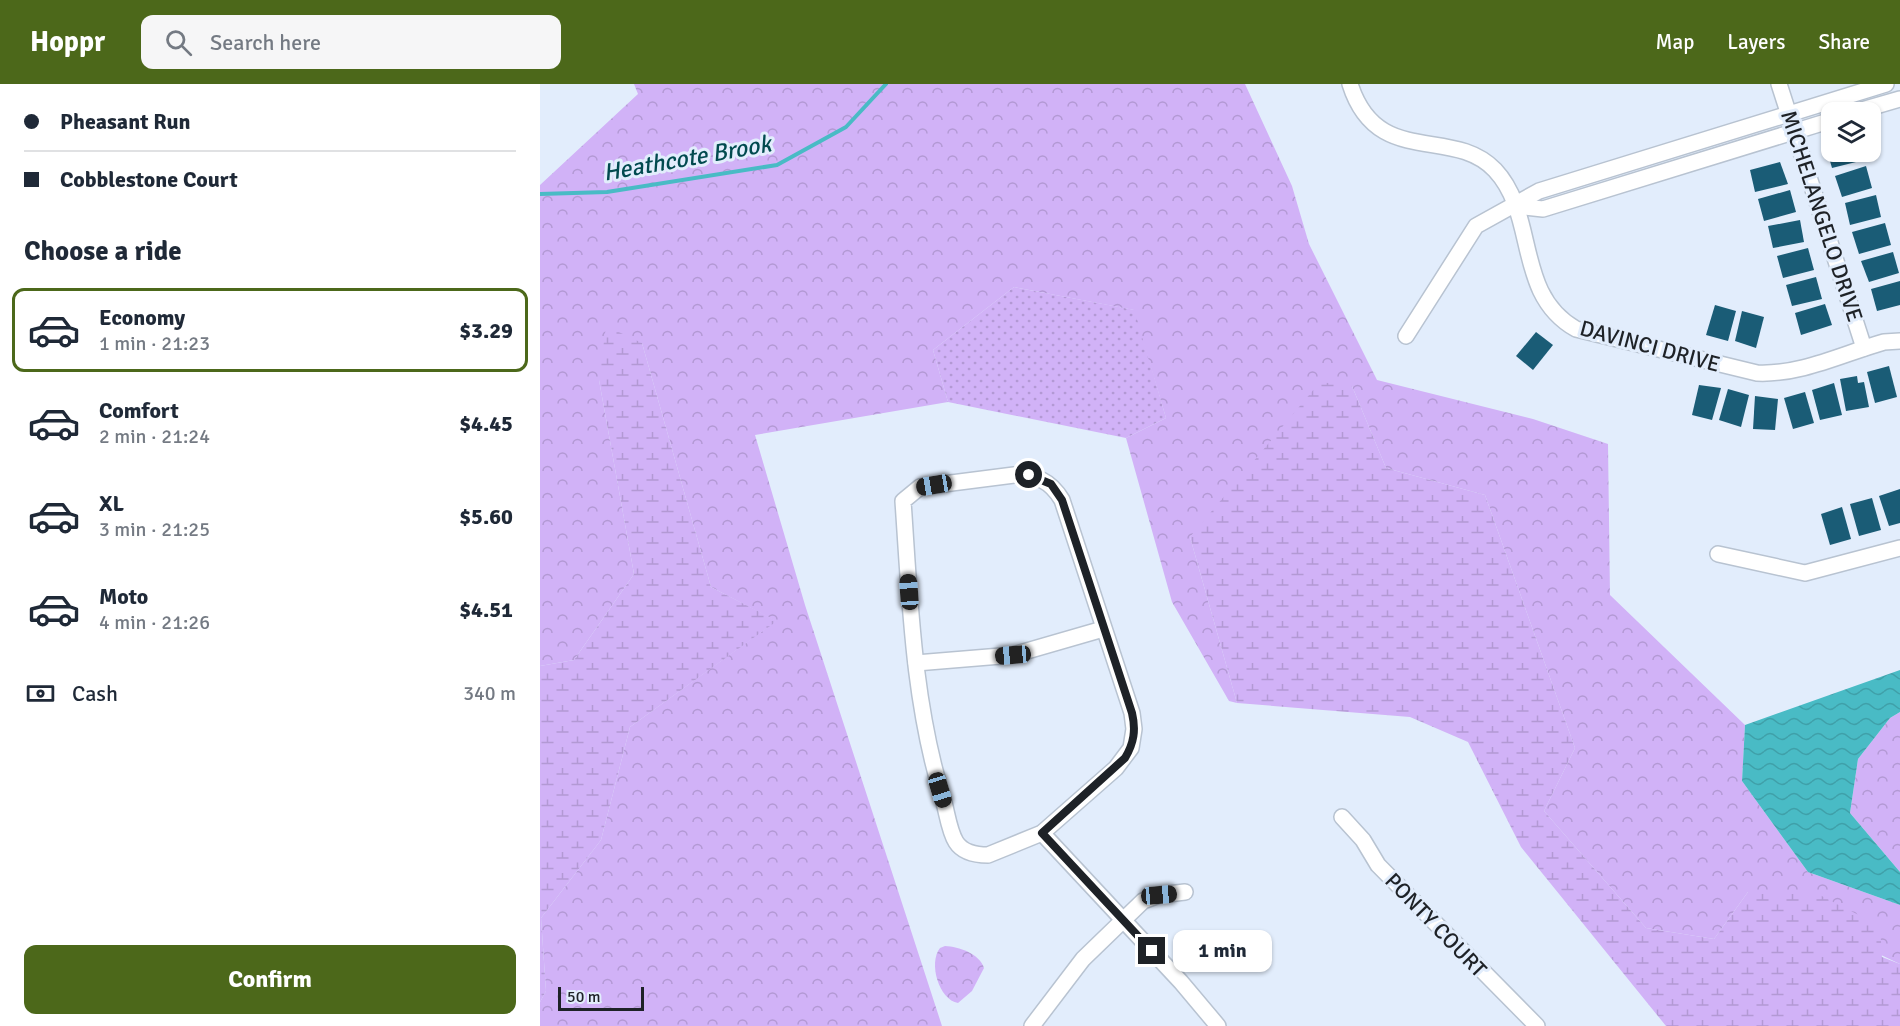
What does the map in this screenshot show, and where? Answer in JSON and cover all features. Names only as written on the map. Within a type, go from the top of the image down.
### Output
[{"type":"street","name":"DAVINCI DRIVE","points":[[1350,84],[1367,117],[1395,137],[1409,142],[1471,153],[1483,160],[1504,182],[1515,206],[1540,293],[1549,309],[1576,329],[1757,373],[1793,372],[1864,348],[1900,341]]},
{"type":"street","name":"MICHELANGELO DRIVE","points":[[1779,84],[1864,348]]},
{"type":"street","points":[[1406,336],[1476,226],[1489,217],[1515,206],[1539,190],[1886,84]]},
{"type":"street","points":[[1881,104],[1900,99]]},
{"type":"street","points":[[1515,206],[1544,208],[1821,123]]},
{"type":"street","points":[[1628,163],[1632,180]]},
{"type":"street","points":[[1014,474],[1034,476],[1051,484],[1062,500],[1103,629],[1132,713],[1134,729],[1131,748],[1116,768],[1042,833],[988,855],[970,853],[956,842],[935,773],[922,717],[903,501],[920,487],[1014,474]]},
{"type":"street","points":[[1718,554],[1804,573],[1900,548]]},
{"type":"street","points":[[916,663],[1013,655],[1103,629]]},
{"type":"street","name":"PONTY COURT","points":[[1342,817],[1363,840],[1378,866],[1537,1026]]},
{"type":"street","points":[[1042,833],[1181,982],[1218,1026]]},
{"type":"street","points":[[1032,1026],[1076,968],[1143,901],[1159,895],[1185,892]]},
{"type":"green space","points":[[634,84],[1245,84],[1292,186],[1309,244],[1377,380],[1533,419],[1608,444],[1610,595],[1745,725],[1742,781],[1808,872],[1900,905],[1900,964],[1748,892],[1714,939],[1646,928],[1544,811],[1575,748],[1485,495],[1386,468],[1352,386],[1190,537],[1237,703],[1229,701],[1172,602],[1126,438],[1166,418],[1134,310],[1014,287],[933,350],[948,402],[755,435],[805,605],[942,1026],[540,1026],[540,1002],[546,991],[541,918],[601,840],[630,727],[776,621],[711,587],[642,343],[599,380],[634,574],[574,660],[540,666],[540,185],[638,94]]},
{"type":"green space","points":[[1014,287],[1135,310],[1166,418],[1126,438],[948,402],[933,350]]},
{"type":"green space","points":[[606,326],[642,343],[711,587],[777,621],[630,727],[601,840],[541,918],[546,991],[540,1002],[540,666],[574,660],[634,574],[599,380]]},
{"type":"green space","points":[[1320,382],[1352,386],[1386,468],[1485,495],[1575,748],[1544,811],[1646,928],[1714,939],[1748,892],[1812,891],[1880,926],[1882,957],[1900,964],[1900,1026],[1666,1026],[1521,847],[1468,742],[1410,717],[1237,703],[1190,537]]},
{"type":"green space","points":[[1900,712],[1900,872],[1850,813],[1858,759],[1890,718]]},
{"type":"green space","points":[[945,946],[962,949],[973,955],[978,958],[984,968],[972,991],[958,1003],[945,995],[937,980],[935,963],[940,948]]},
{"type":"water","points":[[1900,670],[1900,712],[1890,718],[1858,759],[1850,813],[1900,872],[1900,905],[1808,872],[1742,781],[1745,725]]},
{"type":"building","points":[[1780,162],[1788,184],[1755,192],[1750,170]]},
{"type":"building","points":[[1830,162],[1856,162],[1832,168]]},
{"type":"building","points":[[1866,166],[1872,188],[1842,197],[1835,176]]},
{"type":"building","points":[[1790,190],[1796,212],[1764,221],[1758,199]]},
{"type":"building","points":[[1876,195],[1881,217],[1850,225],[1845,203]]},
{"type":"building","points":[[1800,220],[1804,242],[1773,248],[1768,226]]},
{"type":"building","points":[[1885,223],[1891,245],[1859,254],[1852,232]]},
{"type":"building","points":[[1808,248],[1814,270],[1783,278],[1777,256]]},
{"type":"building","points":[[1893,252],[1899,273],[1869,282],[1861,261]]},
{"type":"building","points":[[1816,277],[1822,299],[1792,306],[1786,285]]},
{"type":"building","points":[[1900,281],[1900,305],[1877,311],[1871,289]]},
{"type":"building","points":[[1825,304],[1832,325],[1801,335],[1795,313]]},
{"type":"building","points":[[1715,305],[1736,311],[1728,341],[1706,335]]},
{"type":"building","points":[[1742,311],[1764,317],[1756,348],[1735,341]]},
{"type":"building","points":[[1536,332],[1553,345],[1533,370],[1516,356]]},
{"type":"building","points":[[1889,366],[1897,397],[1875,403],[1867,372]]},
{"type":"building","points":[[1857,376],[1858,383],[1864,382],[1869,407],[1846,411],[1840,379]]},
{"type":"building","points":[[1834,383],[1842,415],[1820,420],[1812,390]]},
{"type":"building","points":[[1699,385],[1721,388],[1712,420],[1692,415]]},
{"type":"building","points":[[1728,389],[1749,395],[1741,427],[1719,420]]},
{"type":"building","points":[[1805,392],[1814,423],[1793,429],[1784,398]]},
{"type":"building","points":[[1755,396],[1778,399],[1775,430],[1753,429]]},
{"type":"building","points":[[1900,489],[1900,523],[1889,526],[1879,496]]},
{"type":"building","points":[[1872,498],[1881,530],[1859,536],[1850,504]]},
{"type":"building","points":[[1842,507],[1851,539],[1830,545],[1821,514]]},
{"type":"waterway","name":"Heathcote Brook","points":[[540,194],[607,192],[777,165],[846,127],[886,84]]},
{"type":"route","points":[[1029,475],[1051,484],[1062,500],[1134,721],[1134,739],[1125,758],[1042,833],[1152,951]]}]
